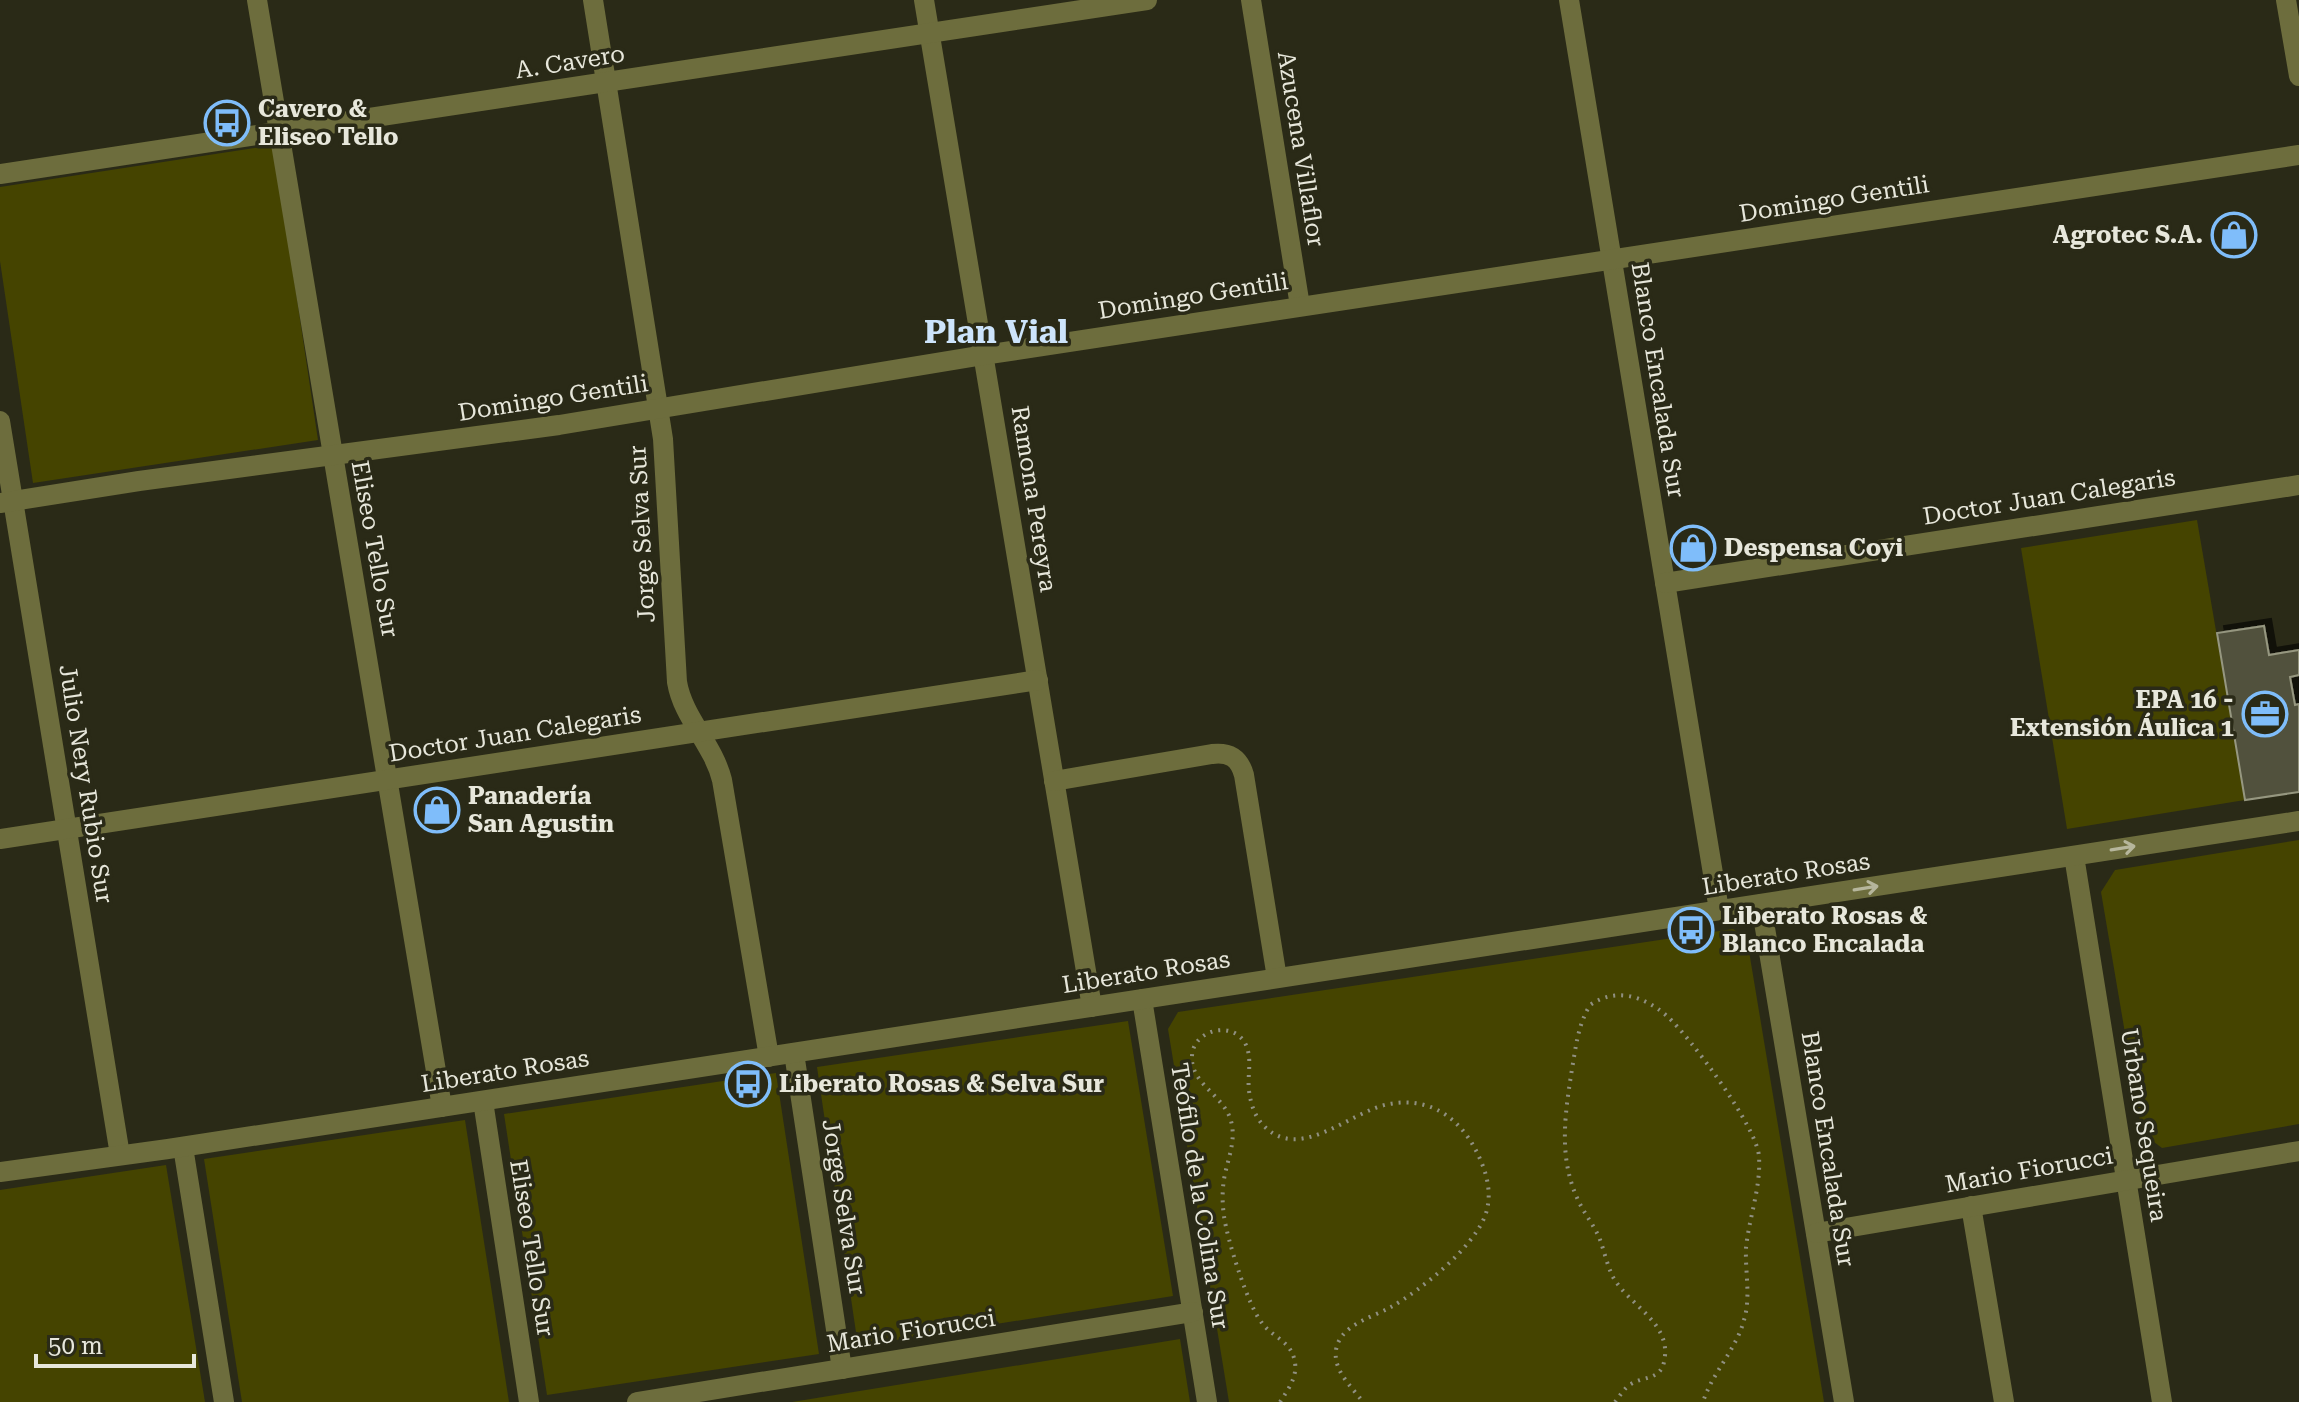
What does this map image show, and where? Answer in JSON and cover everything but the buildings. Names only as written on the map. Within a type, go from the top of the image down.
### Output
[{"type":"street","name":"Eliseo Tello Sur","points":[[257,0],[442,1107]]},
{"type":"street","name":"Jorge Selva Sur","points":[[593,0],[665,454],[677,682],[681,699],[714,758],[722,780],[769,1057]]},
{"type":"street","name":"Ramona Pereyra","points":[[924,0],[1092,1007]]},
{"type":"street","name":"A. Cavero","points":[[0,174],[1147,0]]},
{"type":"street","name":"Azucena Villaflor","points":[[1251,0],[1300,306]]},
{"type":"street","name":"Blanco Encalada Sur","points":[[1569,0],[1719,910]]},
{"type":"street","points":[[2286,0],[2299,76]]},
{"type":"street","name":"Domingo Gentili","points":[[7,502],[547,427],[984,355],[2299,155]]},
{"type":"street","name":"Julio Nery Rubio Sur","points":[[0,421],[7,502],[67,829],[120,1155]]},
{"type":"street","name":"Doctor Juan Calegaris","points":[[1665,583],[2299,485]]},
{"type":"street","name":"Doctor Juan Calegaris","points":[[0,839],[1038,680]]},
{"type":"street","points":[[1054,781],[1212,754],[1223,753],[1234,757],[1244,775],[1277,978]]},
{"type":"street","name":"Liberato Rosas","points":[[0,1172],[183,1147],[2299,821]]},
{"type":"street","name":"Urbano Sequeira","points":[[2074,856],[2162,1402]]},
{"type":"street","name":"Blanco Encalada Sur","points":[[1761,904],[1844,1402]]},
{"type":"street","name":"Teófilo de la Colina Sur","points":[[1142,999],[1207,1402]]},
{"type":"street","name":"Jorge Selva Sur","points":[[794,1053],[842,1369]]},
{"type":"street","name":"Eliseo Tello Sur","points":[[483,1101],[529,1402]]},
{"type":"street","points":[[183,1147],[224,1402]]},
{"type":"street","name":"Mario Fiorucci","points":[[1816,1233],[2299,1151]]},
{"type":"street","points":[[1971,1206],[2004,1402]]},
{"type":"street","name":"Mario Fiorucci","points":[[637,1402],[1193,1312]]},
{"type":"path","points":[[1615,1402],[1633,1383],[1655,1376],[1660,1371],[1665,1349],[1658,1326],[1628,1298],[1613,1277],[1600,1239],[1578,1199],[1567,1164],[1563,1130],[1578,1031],[1590,1005],[1612,994],[1623,994],[1651,1005],[1675,1025],[1742,1115],[1756,1140],[1759,1169],[1746,1246],[1748,1304],[1740,1331],[1703,1402]]},
{"type":"path","points":[[1280,1402],[1295,1375],[1294,1358],[1283,1340],[1260,1322],[1229,1243],[1222,1193],[1233,1138],[1232,1124],[1221,1101],[1198,1079],[1192,1067],[1196,1042],[1215,1031],[1239,1035],[1246,1045],[1250,1100],[1254,1113],[1271,1133],[1296,1139],[1310,1137],[1373,1109],[1407,1103],[1444,1113],[1470,1136],[1478,1153],[1489,1191],[1484,1218],[1476,1232],[1432,1278],[1392,1307],[1357,1324],[1340,1340],[1336,1361],[1341,1373],[1363,1402]]},
{"type":"shaded area","points":[[274,145],[318,440],[33,483],[0,261],[0,187]]},
{"type":"shaded area","points":[[2197,520],[2245,800],[2067,829],[2021,548]]},
{"type":"shaded area","points":[[2299,840],[2299,1124],[2162,1148],[2142,1133],[2101,892],[2115,870]]},
{"type":"shaded area","points":[[1733,929],[1747,939],[1824,1402],[1229,1402],[1168,1029],[1178,1012]]},
{"type":"shaded area","points":[[1128,1021],[1173,1296],[858,1346],[817,1067]]},
{"type":"shaded area","points":[[776,1073],[819,1354],[547,1395],[504,1114]]},
{"type":"shaded area","points":[[465,1120],[509,1402],[242,1402],[204,1159]]},
{"type":"shaded area","points":[[166,1165],[205,1402],[0,1402],[0,1190]]},
{"type":"shaded area","points":[[1180,1339],[1190,1402],[792,1402]]},
{"type":"place","name":"Cavero & Eliseo Tello","points":[[227,123]]},
{"type":"place","name":"Agrotec S.A.","points":[[2234,235]]},
{"type":"place","name":"Despensa Coyi","points":[[1693,548]]},
{"type":"place","name":"EPA 16 - Extensión Áulica 1","points":[[2265,714]]},
{"type":"place","name":"Panadería San Agustin","points":[[437,810]]},
{"type":"place","name":"Liberato Rosas & Blanco Encalada","points":[[1691,930]]},
{"type":"place","name":"Liberato Rosas & Selva Sur","points":[[748,1084]]},
{"type":"district","name":"Plan Vial","points":[[996,332]]}]
